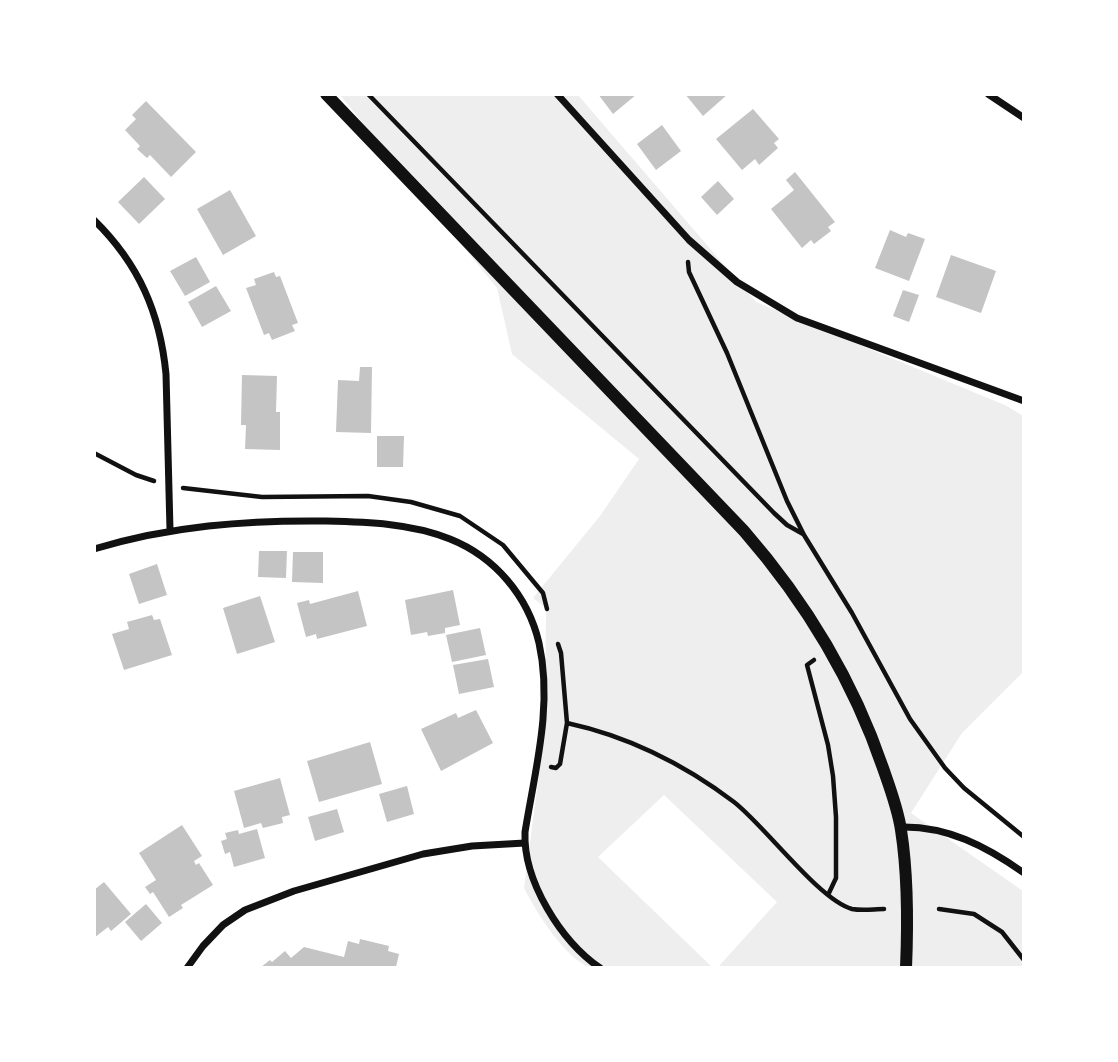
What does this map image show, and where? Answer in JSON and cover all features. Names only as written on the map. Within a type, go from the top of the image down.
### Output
[{"type":"street","points":[[326,94],[744,531],[775,568],[830,650],[863,715],[901,827],[907,882],[906,968]]},
{"type":"street","points":[[557,94],[689,240],[737,282],[797,318],[1024,401]]},
{"type":"street","points":[[988,94],[1024,118]]},
{"type":"street","points":[[94,220],[114,242],[138,276],[154,309],[166,374],[170,530]]},
{"type":"street","points":[[94,549],[170,530],[225,524],[354,522],[398,526],[451,539],[485,558],[500,571],[523,602],[539,641],[542,661],[545,712],[525,844],[539,890],[549,912],[578,950],[600,968]]},
{"type":"street","points":[[901,827],[920,827],[957,835],[1006,860],[1024,873]]},
{"type":"street","points":[[187,968],[223,925],[245,910],[294,891],[422,854],[472,846],[525,844]]},
{"type":"path","points":[[368,94],[774,513],[787,525],[804,534]]},
{"type":"path","points":[[689,240],[689,272],[727,353],[787,501],[804,534],[927,744],[964,788],[1024,837]]},
{"type":"path","points":[[828,895],[836,878],[833,776],[828,745],[807,665],[830,650]]},
{"type":"path","points":[[566,723],[591,728],[662,756],[735,803],[828,895],[850,908],[884,909]]},
{"type":"path","points":[[939,909],[974,914],[1002,932],[1024,960]]},
{"type":"shaded area","points":[[340,95],[578,95],[756,302],[1007,406],[1023,416],[1023,672],[962,733],[911,813],[1023,891],[1023,967],[718,967],[777,902],[664,795],[598,857],[712,967],[589,967],[570,954],[552,933],[524,888],[545,729],[546,608],[533,598],[600,516],[639,459],[512,354],[497,288]]},
{"type":"building","points":[[598,94],[637,94],[613,114]]},
{"type":"building","points":[[685,94],[728,94],[703,116]]},
{"type":"building","points":[[146,101],[196,152],[171,177],[150,155],[147,158],[137,149],[140,146],[125,130],[136,119],[132,115]]},
{"type":"building","points":[[753,109],[779,139],[774,143],[778,148],[759,165],[755,159],[742,170],[716,139]]},
{"type":"building","points":[[662,125],[681,151],[656,170],[637,144]]},
{"type":"building","points":[[795,172],[835,222],[828,227],[831,231],[814,244],[811,240],[802,248],[771,209],[794,190],[786,180]]},
{"type":"building","points":[[144,177],[165,199],[139,224],[118,202]]},
{"type":"building","points":[[718,181],[734,199],[717,215],[701,197]]},
{"type":"building","points":[[230,190],[256,236],[223,255],[197,209]]},
{"type":"building","points":[[890,230],[906,237],[908,233],[925,239],[909,281],[875,268]]},
{"type":"building","points":[[951,255],[996,271],[981,313],[936,297]]},
{"type":"building","points":[[196,257],[210,282],[185,296],[170,271]]},
{"type":"building","points":[[274,272],[276,277],[280,276],[298,323],[292,325],[295,331],[272,340],[269,333],[264,335],[246,288],[256,285],[254,279]]},
{"type":"building","points":[[216,286],[231,311],[202,327],[188,302]]},
{"type":"building","points":[[903,290],[919,295],[909,322],[893,316]]},
{"type":"building","points":[[360,367],[372,367],[371,433],[336,432],[338,380],[359,381]]},
{"type":"building","points":[[242,375],[277,376],[276,412],[280,412],[280,450],[245,449],[246,425],[241,425]]},
{"type":"building","points":[[377,436],[404,436],[403,467],[377,467]]},
{"type":"building","points":[[259,551],[287,551],[286,578],[258,577]]},
{"type":"building","points":[[293,552],[323,552],[323,583],[292,582]]},
{"type":"building","points":[[157,564],[167,595],[139,604],[129,574]]},
{"type":"building","points":[[453,590],[460,625],[445,628],[445,633],[411,635],[405,600]]},
{"type":"building","points":[[358,591],[367,626],[317,639],[316,634],[306,637],[297,603],[309,600],[310,604]]},
{"type":"building","points":[[260,596],[275,642],[237,654],[223,608]]},
{"type":"building","points":[[152,615],[154,620],[160,619],[172,655],[124,670],[112,634],[129,629],[127,622]]},
{"type":"building","points":[[480,628],[486,655],[452,662],[446,635]]},
{"type":"building","points":[[488,659],[494,687],[459,694],[453,665]]},
{"type":"building","points":[[476,710],[493,743],[441,771],[421,729],[456,713],[458,718]]},
{"type":"building","points":[[370,742],[382,784],[319,802],[307,761]]},
{"type":"building","points":[[280,778],[290,815],[282,817],[283,823],[263,828],[261,823],[244,828],[234,791]]},
{"type":"building","points":[[407,786],[414,814],[387,822],[379,794]]},
{"type":"building","points":[[337,809],[344,832],[315,841],[308,817]]},
{"type":"building","points":[[182,825],[202,856],[194,861],[196,865],[199,863],[213,885],[181,905],[183,908],[169,917],[153,892],[150,894],[145,887],[156,880],[139,853]]},
{"type":"building","points":[[257,829],[265,858],[234,867],[230,852],[225,854],[221,841],[227,839],[225,833],[238,830],[239,834]]},
{"type":"building","points":[[104,882],[131,914],[111,931],[108,927],[94,938],[94,890]]},
{"type":"building","points":[[146,904],[162,923],[141,941],[125,922]]},
{"type":"building","points":[[360,939],[389,946],[388,951],[399,954],[396,967],[261,967],[285,951],[291,958],[304,947],[344,957],[348,941],[359,944]]}]
